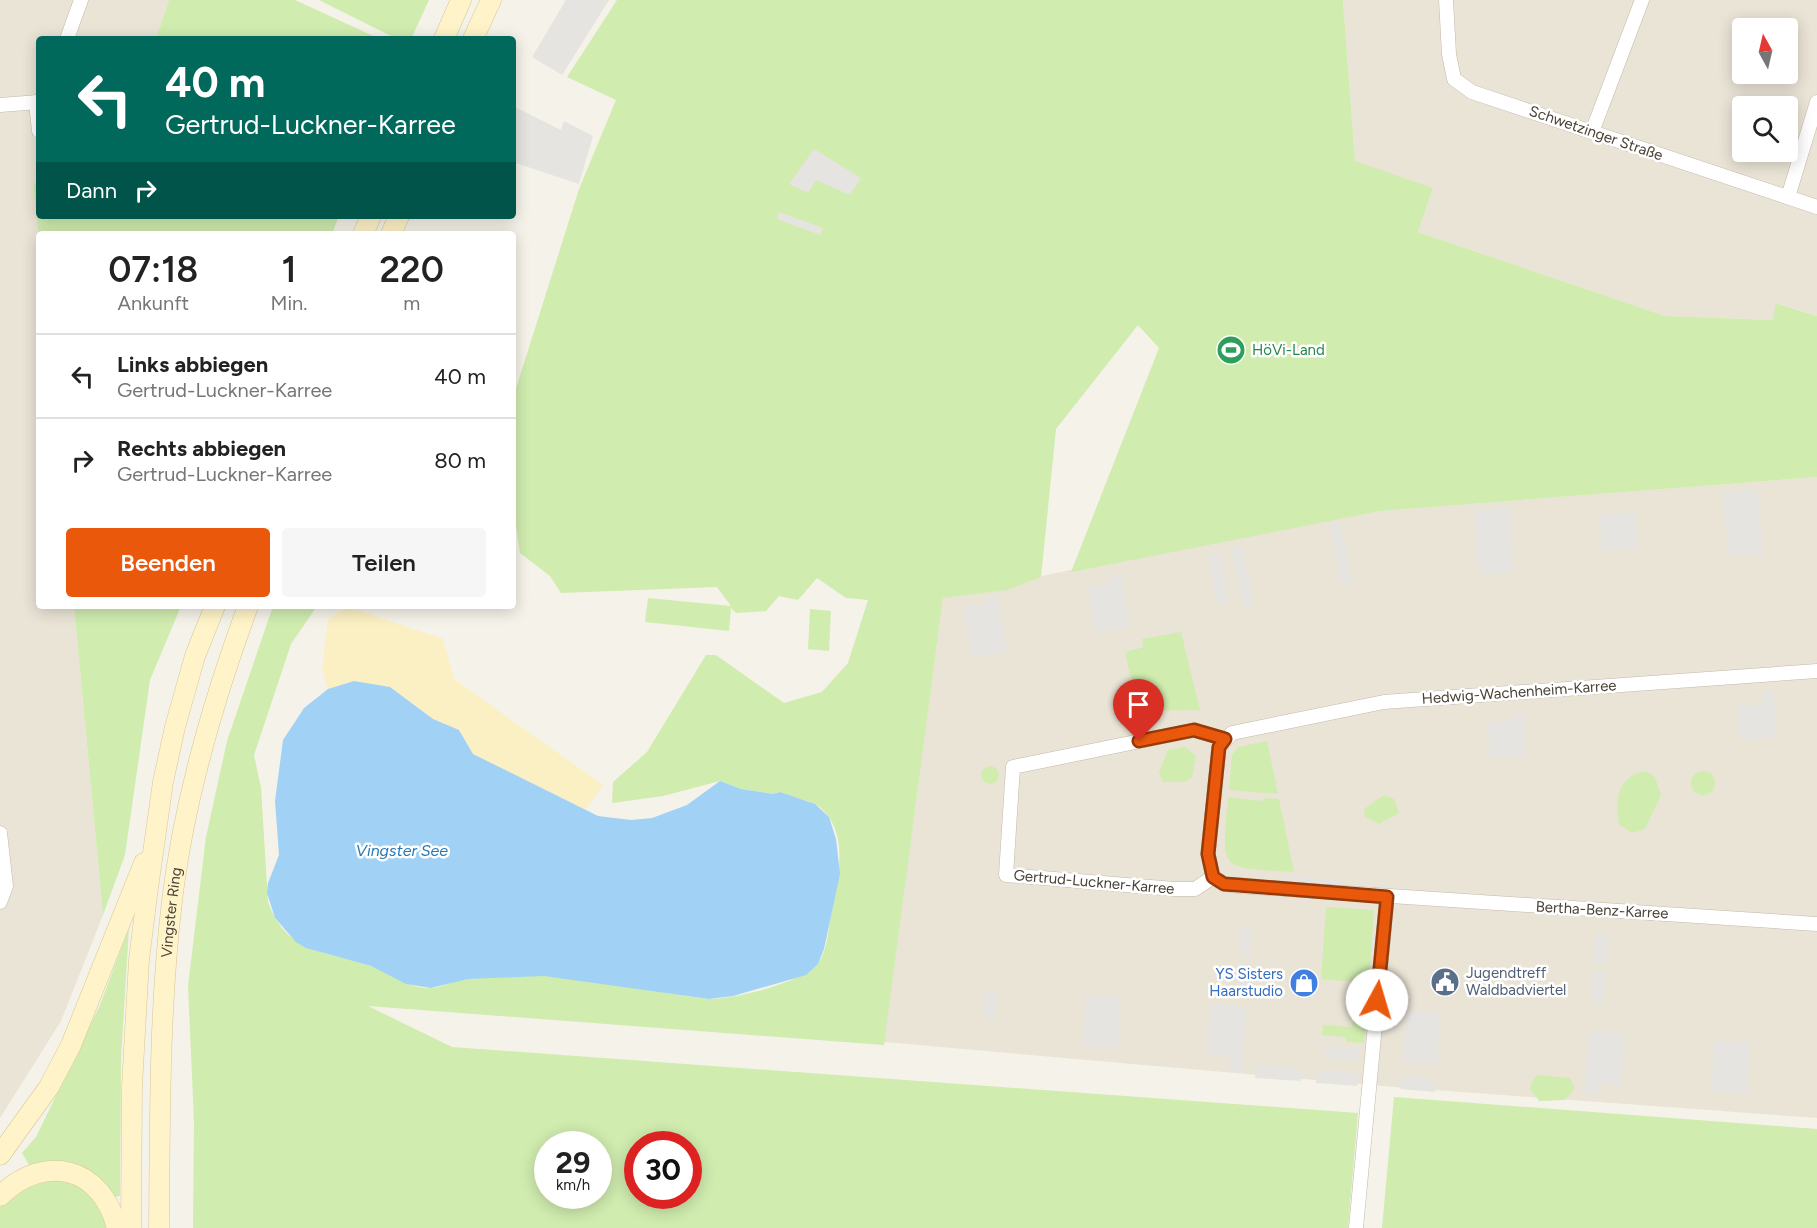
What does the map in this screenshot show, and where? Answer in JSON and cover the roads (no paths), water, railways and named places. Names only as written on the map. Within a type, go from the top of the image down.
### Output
[{"type":"main road","points":[[445,36],[461,0]]},
{"type":"main road","points":[[474,36],[491,0]]},
{"type":"main road","name":"Vingster Ring","points":[[131,1228],[132,1086],[139,960],[163,782],[195,656],[214,609]]},
{"type":"main road","name":"Vingster Ring","points":[[159,1228],[160,1062],[172,899],[207,729],[247,609]]},
{"type":"main road","points":[[0,1155],[49,1087],[71,1045],[157,830]]},
{"type":"main road","points":[[0,1196],[10,1186],[32,1174],[53,1170],[79,1176],[98,1188],[111,1207],[117,1228]]},
{"type":"street","points":[[68,36],[81,0]]},
{"type":"street","name":"Schwetzinger Straße","points":[[1446,0],[1449,54],[1454,79],[1472,92],[1817,207]]},
{"type":"street","points":[[1592,132],[1642,0]]},
{"type":"street","points":[[0,105],[36,102]]},
{"type":"street","points":[[1788,197],[1817,102]]},
{"type":"street","name":"Hedwig-Wachenheim-Karree","points":[[1225,739],[1232,733],[1384,702],[1817,671]]},
{"type":"street","name":"Gertrud-Luckner-Karree","points":[[1213,877],[1195,889],[1174,890],[1006,875],[1010,793],[1013,767],[1194,730],[1225,739]]},
{"type":"street","points":[[1225,739],[1219,747],[1208,854],[1213,877],[1231,885],[1387,897],[1356,1228]]},
{"type":"street","points":[[0,833],[6,886],[0,902]]},
{"type":"street","name":"Bertha-Benz-Karree","points":[[1387,897],[1817,924]]},
{"type":"water","name":"Vingster See","points":[[354,681],[390,687],[433,719],[459,730],[473,754],[598,816],[631,820],[652,818],[687,805],[720,781],[741,789],[773,794],[780,792],[815,804],[829,817],[836,839],[840,874],[824,949],[818,964],[806,975],[733,996],[709,999],[544,976],[468,979],[431,988],[406,984],[371,966],[306,948],[296,942],[275,918],[267,893],[268,883],[279,855],[275,801],[283,740],[304,708],[328,689]]},
{"type":"place","name":"HöVi-Land","points":[[1231,350]]},
{"type":"place","name":"Jugendtreff Waldbadviertel","points":[[1445,982]]},
{"type":"place","name":"YS Sisters Haarstudio","points":[[1304,983]]}]
